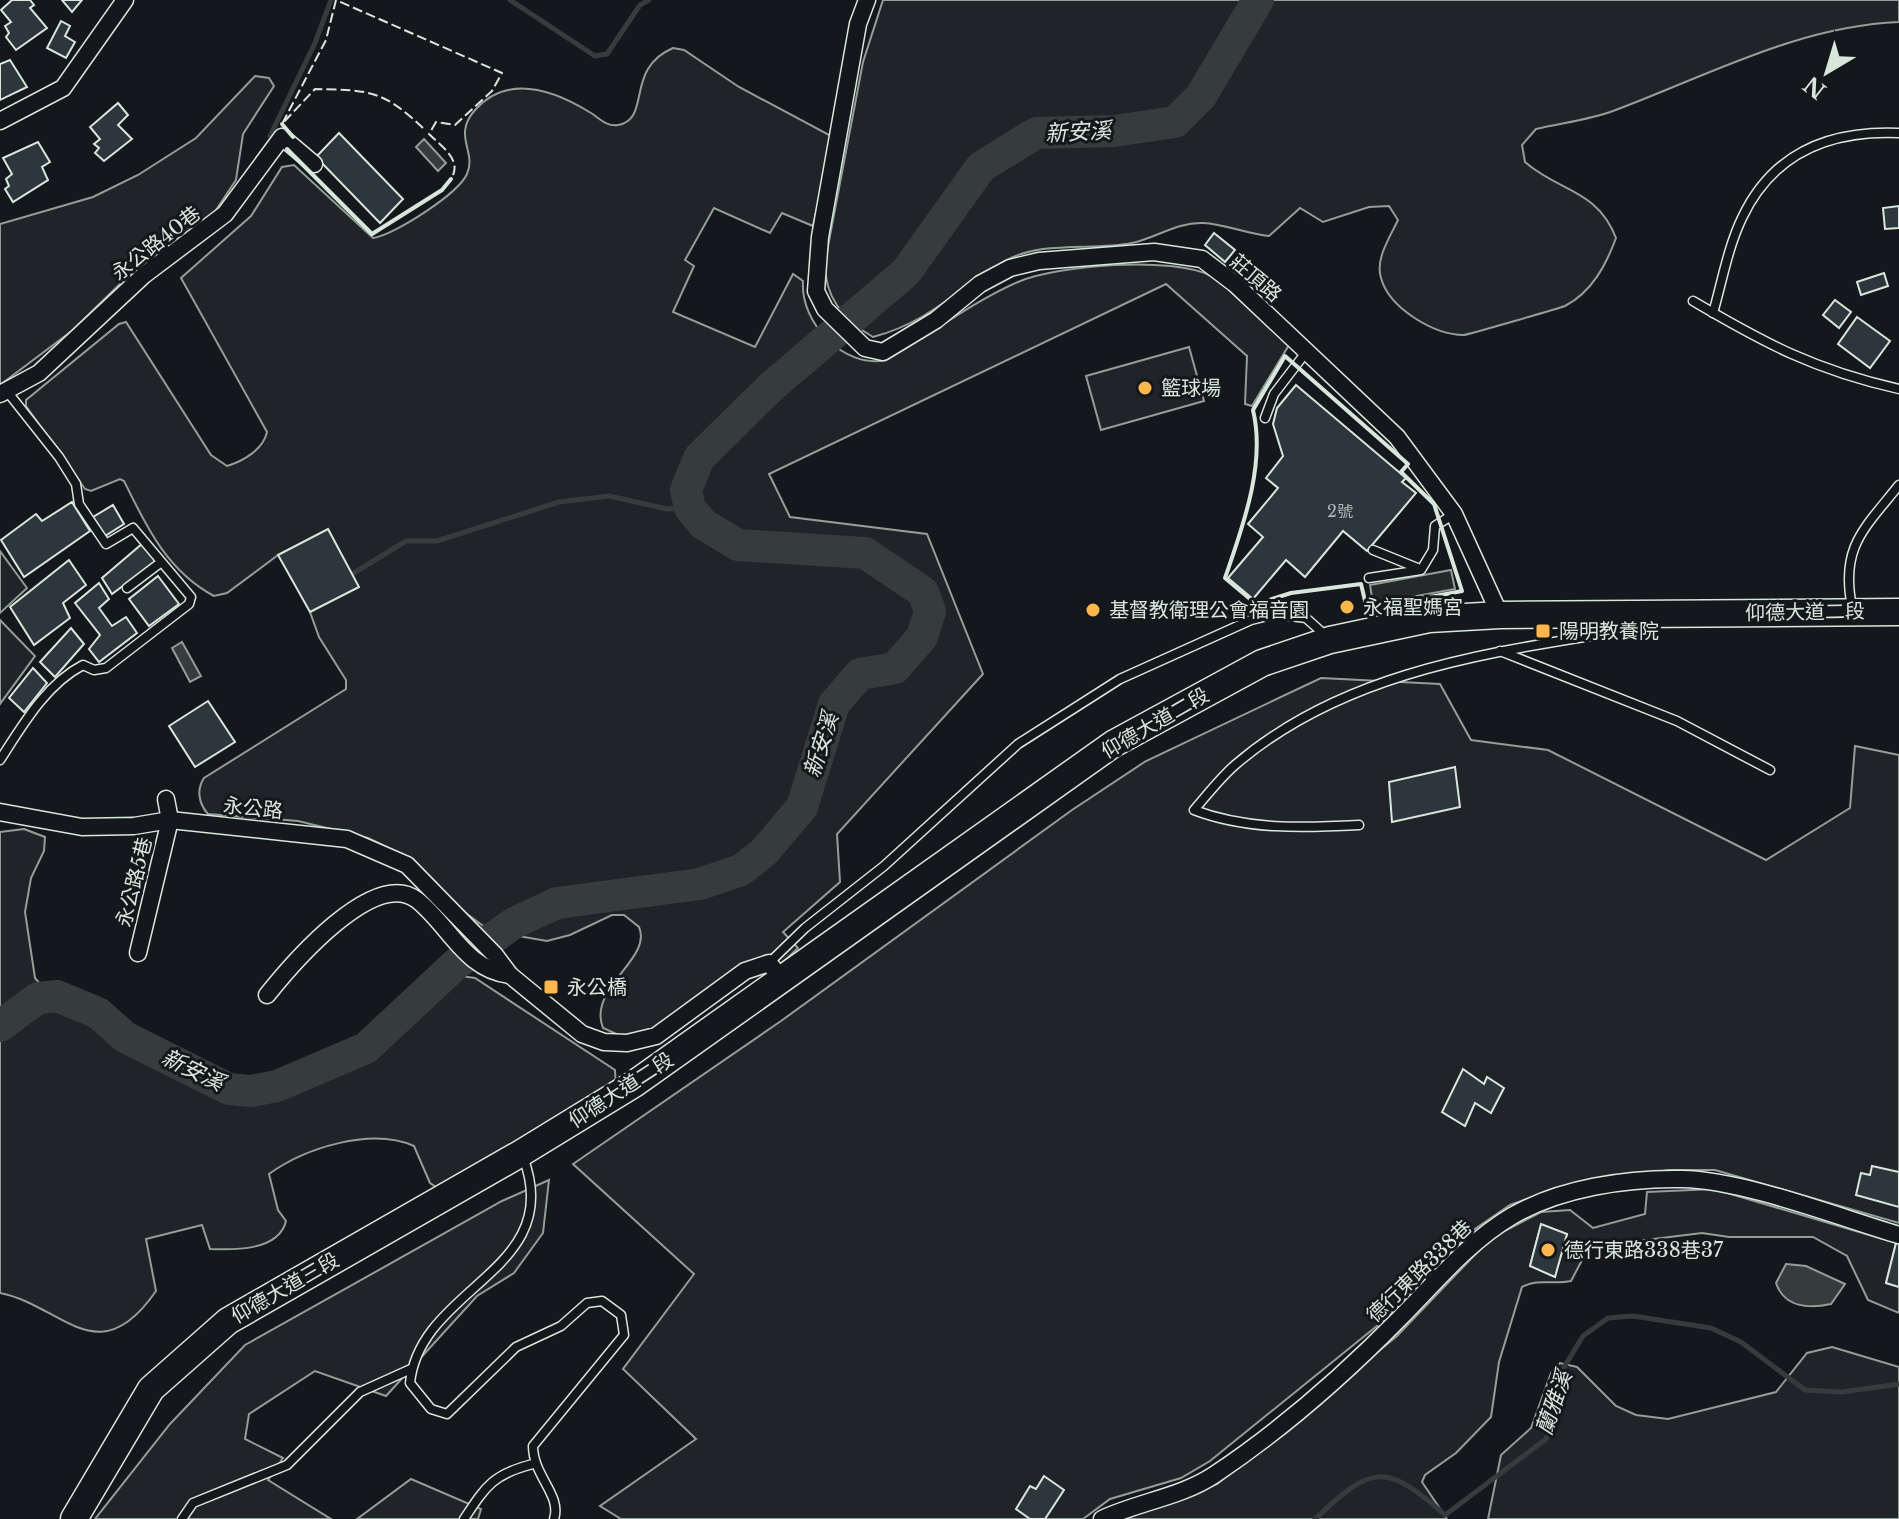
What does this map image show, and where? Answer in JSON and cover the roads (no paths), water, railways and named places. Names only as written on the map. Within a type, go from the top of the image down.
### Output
[{"type":"main road","name":"仰德大道二段","points":[[521,1153],[634,1084],[775,970],[1113,744],[1262,663],[1330,640],[1429,619],[1500,615],[1899,612]]},
{"type":"main road","name":"仰德大道三段","points":[[74,1519],[151,1389],[228,1321],[521,1153]]},
{"type":"street","points":[[0,121],[63,88],[125,0]]},
{"type":"street","name":"莊頂路","points":[[867,0],[858,24],[820,237],[816,291],[825,309],[865,348],[883,352],[936,320],[980,284],[1010,268],[1039,261],[1154,252],[1202,259],[1235,284],[1308,350],[1397,437],[1454,514],[1500,615]]},
{"type":"street","name":"永公路40巷","points":[[3,392],[39,373],[144,275],[225,214],[282,137],[314,164]]},
{"type":"street","points":[[166,799],[170,820]]},
{"type":"street","name":"永公路","points":[[0,812],[82,827],[134,826],[170,820],[347,839],[407,865],[495,955],[510,975]]},
{"type":"street","name":"永公路5巷","points":[[138,953],[170,820]]},
{"type":"street","points":[[267,995],[323,931],[387,894],[402,893],[416,900],[478,964],[491,973],[510,975],[582,1034],[604,1042],[627,1043],[656,1036],[745,971],[775,970]]},
{"type":"street","name":"德行東路338巷","points":[[1102,1519],[1181,1492],[1213,1476],[1361,1355],[1489,1231],[1514,1214],[1550,1200],[1637,1181],[1684,1179],[1720,1183],[1899,1235]]},
{"type":"lane","points":[[1713,313],[1742,218],[1768,177],[1807,146],[1868,132],[1899,133]]},
{"type":"lane","points":[[1693,301],[1769,346],[1808,364],[1899,389]]},
{"type":"lane","points":[[1265,418],[1274,394],[1308,350]]},
{"type":"lane","name":"永公路40巷","points":[[0,760],[26,719],[67,673],[83,665],[94,670],[106,668],[189,604],[191,597],[133,528],[106,544],[79,504],[76,484],[59,457],[3,392]]},
{"type":"lane","points":[[1853,612],[1848,584],[1853,543],[1899,485]]},
{"type":"lane","points":[[1421,570],[1433,550],[1435,526],[1454,514]]},
{"type":"lane","points":[[1373,550],[1421,570]]},
{"type":"lane","points":[[127,588],[160,563]]},
{"type":"lane","points":[[1369,578],[1421,570]]},
{"type":"lane","points":[[775,970],[805,928],[896,856],[1018,744],[1120,679],[1251,620],[1275,614],[1306,618],[1330,640]]},
{"type":"lane","points":[[1359,825],[1289,828],[1212,817],[1194,810],[1235,765],[1290,727],[1358,691],[1438,665],[1499,651],[1597,635],[1596,614]]},
{"type":"lane","points":[[1499,651],[1677,721],[1770,770]]},
{"type":"lane","points":[[521,1153],[531,1180],[532,1211],[520,1242],[488,1277],[451,1306],[412,1361],[410,1383],[431,1409],[447,1414],[516,1347],[561,1326],[587,1303],[602,1301],[621,1315],[624,1335],[533,1446],[533,1464],[554,1497],[554,1519]]},
{"type":"lane","points":[[182,1519],[193,1503],[287,1465],[360,1392],[411,1369]]},
{"type":"lane","points":[[464,1519],[487,1485],[505,1471],[533,1464]]},
{"type":"waterway","points":[[270,136],[315,43],[331,0]]},
{"type":"waterway","points":[[510,0],[595,56],[607,54],[640,5],[649,0]]},
{"type":"waterway","name":"新安溪","points":[[0,1026],[38,998],[57,996],[98,1013],[125,1037],[229,1089],[251,1091],[277,1086],[366,1048],[456,964],[514,923],[557,903],[700,884],[741,870],[764,852],[802,807],[834,704],[860,674],[895,668],[922,637],[930,611],[923,592],[865,553],[738,545],[703,524],[690,508],[686,490],[699,458],[772,386],[906,272],[981,167],[1036,133],[1114,131],[1175,122],[1201,96],[1258,0]]},
{"type":"waterway","points":[[349,576],[406,541],[437,541],[559,502],[609,496],[667,509],[690,508]]},
{"type":"waterway","name":"蘭雅溪","points":[[1315,1519],[1351,1488],[1379,1477],[1407,1486],[1445,1515],[1546,1439],[1556,1414],[1563,1369],[1583,1336],[1608,1318],[1633,1316],[1711,1328],[1741,1342],[1805,1390],[1842,1392],[1899,1384]]},
{"type":"place","name":"籃球場","points":[[1145,388]]},
{"type":"place","name":"永福聖媽宮","points":[[1347,607]]},
{"type":"place","name":"基督教衛理公會福音園","points":[[1093,610]]},
{"type":"place","name":"陽明教養院","points":[[1543,631]]},
{"type":"place","name":"永公橋","points":[[551,987]]},
{"type":"place","name":"德行東路338巷37","points":[[1548,1250]]}]
